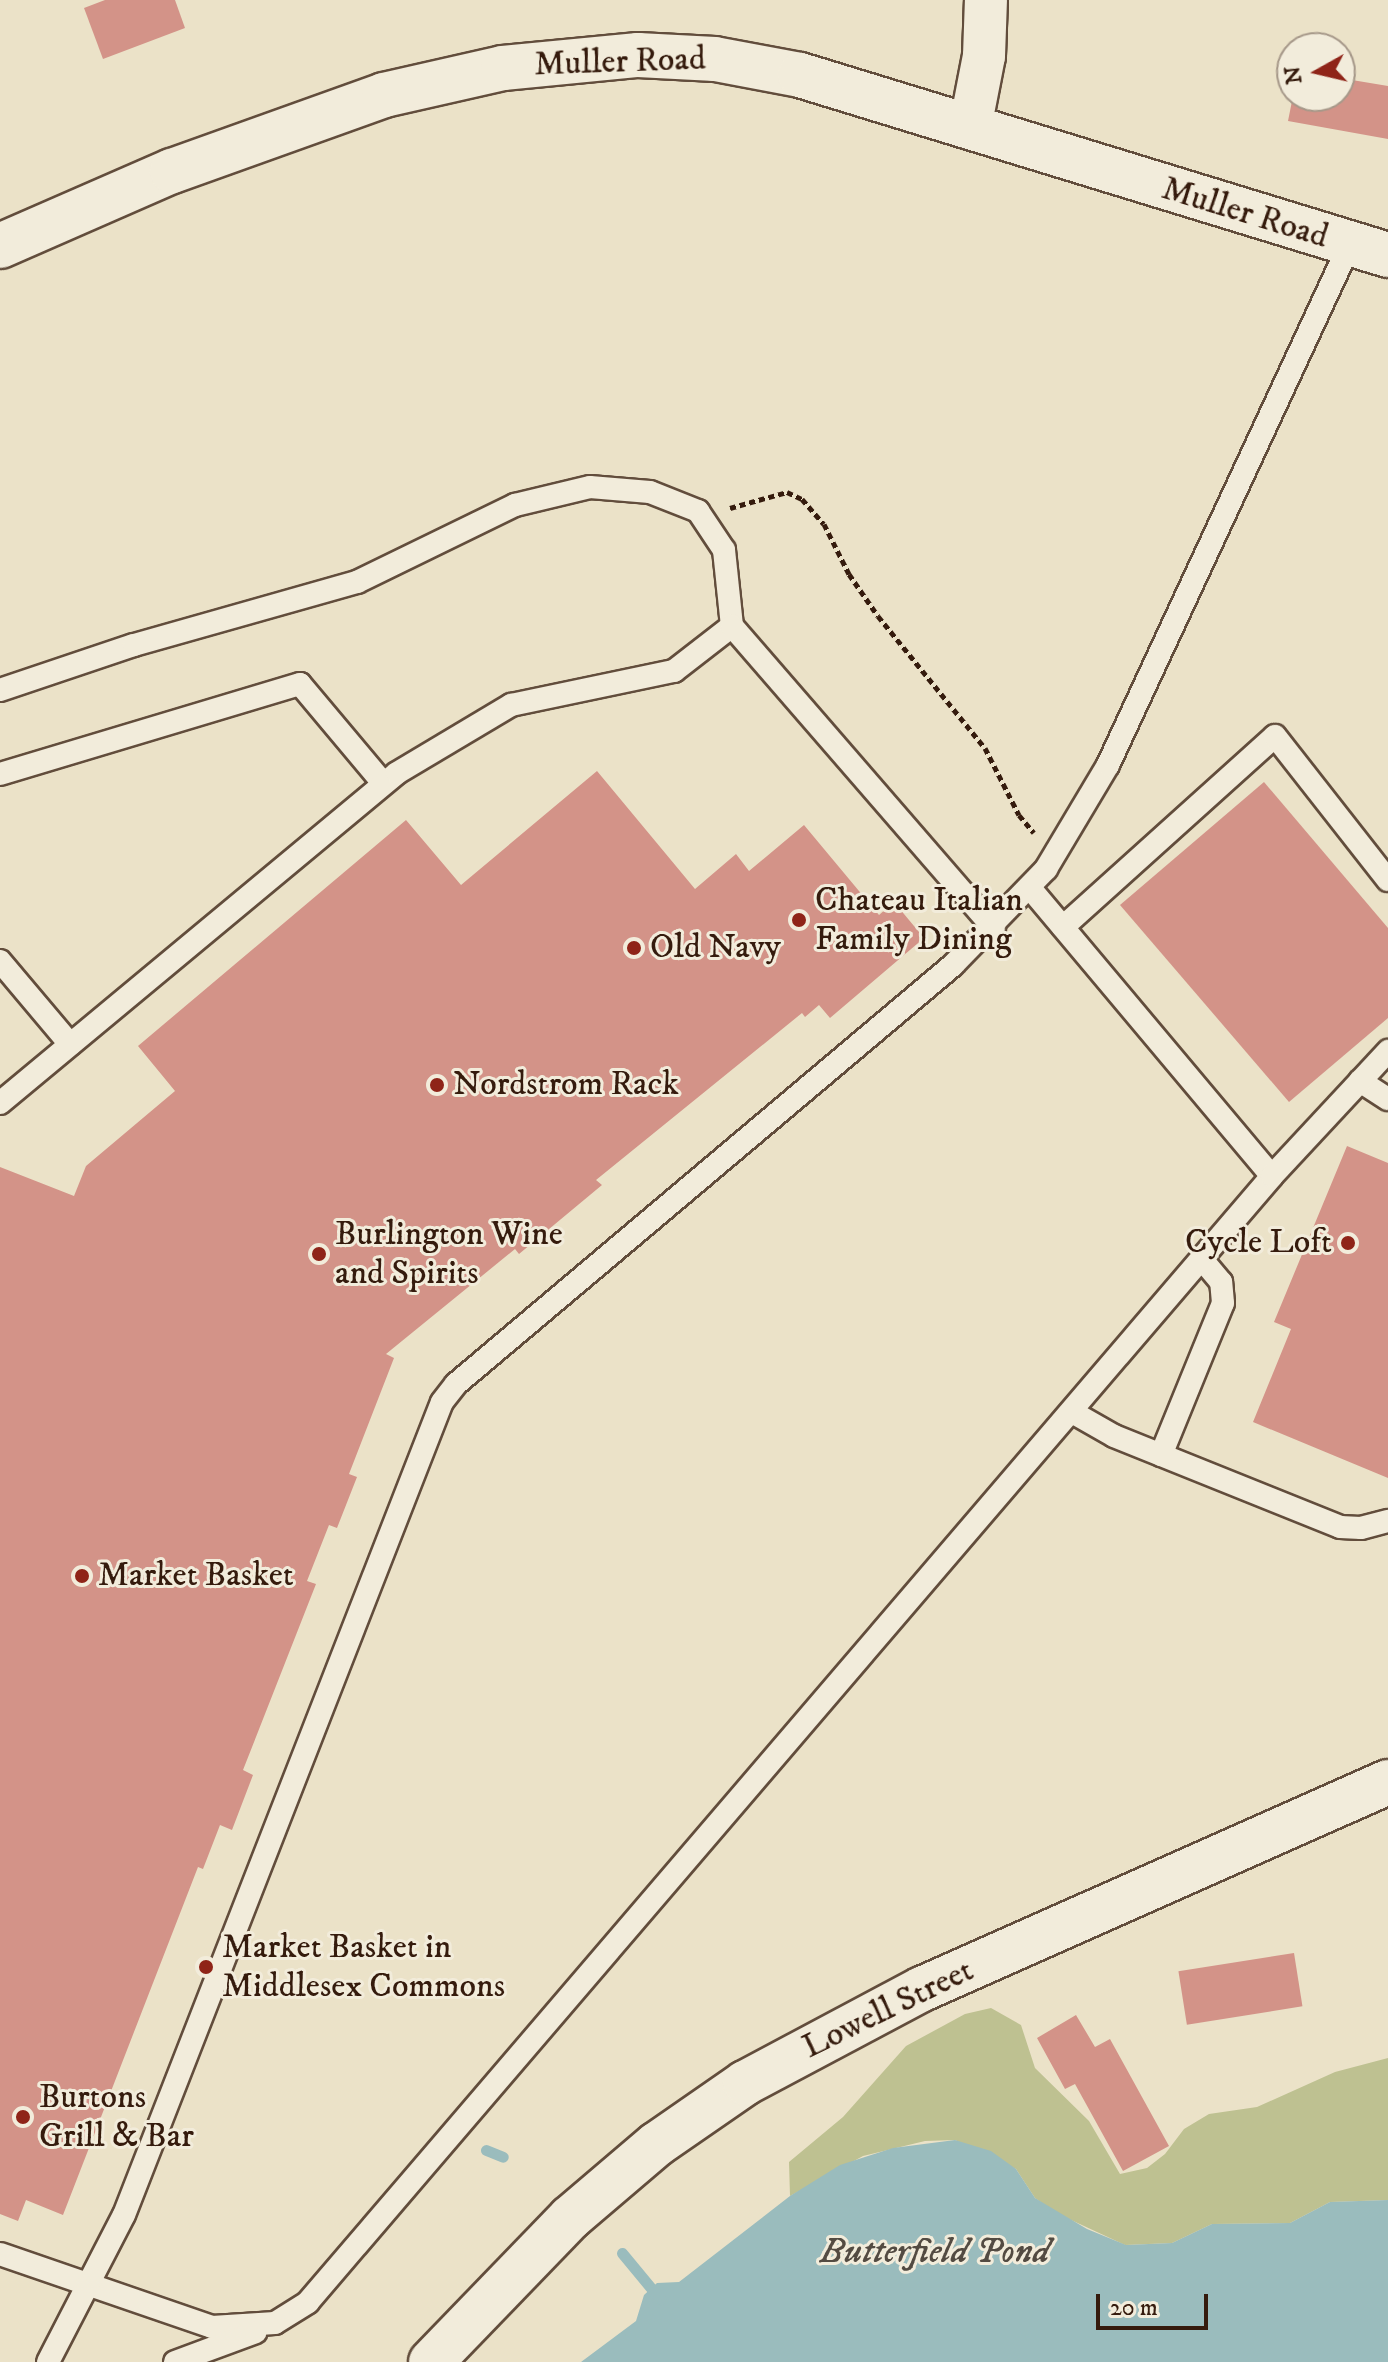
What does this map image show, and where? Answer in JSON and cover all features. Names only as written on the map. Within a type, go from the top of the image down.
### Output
[{"type":"street","points":[[970,128],[984,56],[986,0]]},
{"type":"street","name":"Muller Road","points":[[0,246],[172,171],[355,104],[452,78],[550,60],[638,55],[734,61],[800,75],[1369,250]]},
{"type":"street","name":"Lowell Street","points":[[442,2349],[542,2243],[608,2184],[685,2123],[756,2077],[922,1989],[1388,1782]]},
{"type":"lane","points":[[48,2362],[89,2288],[135,2187],[442,1402],[456,1384],[994,928],[1030,888],[1060,849],[1108,765],[1369,250]]},
{"type":"lane","points":[[0,690],[134,645],[357,582],[490,516],[545,496],[590,487],[629,488],[684,502],[710,523],[724,550],[732,626],[994,928]]},
{"type":"lane","points":[[0,1103],[383,783],[495,711],[674,671],[732,626]]},
{"type":"lane","points":[[0,774],[300,684],[383,783]]},
{"type":"lane","points":[[1063,927],[1275,736],[1388,880]]},
{"type":"lane","points":[[1030,888],[1272,1176]]},
{"type":"lane","points":[[0,961],[70,1044]]},
{"type":"lane","points":[[175,2362],[275,2323],[323,2289],[1272,1176],[1388,1051]]},
{"type":"lane","points":[[1360,1081],[1388,1099]]},
{"type":"lane","points":[[1161,1455],[1223,1303],[1221,1282],[1202,1259]]},
{"type":"lane","points":[[1072,1412],[1161,1455],[1340,1527],[1361,1528],[1388,1521]]},
{"type":"lane","points":[[0,2254],[89,2288],[212,2327],[275,2323]]},
{"type":"path","points":[[710,523],[729,509],[769,495],[787,492],[802,499],[824,524],[849,574],[878,616],[985,748],[1026,827],[1060,849]]},
{"type":"green space","points":[[991,2008],[1021,2025],[1035,2068],[1089,2121],[1120,2174],[1147,2168],[1165,2154],[1184,2129],[1209,2114],[1257,2107],[1335,2072],[1388,2058],[1388,2200],[1330,2202],[1290,2223],[1212,2224],[1172,2243],[1125,2245],[1056,2213],[1035,2198],[1016,2169],[955,2140],[925,2141],[863,2156],[790,2196],[789,2162],[843,2117],[906,2046],[965,2014]]},
{"type":"water","name":"Butterfield Pond","points":[[955,2140],[991,2151],[1016,2169],[1035,2198],[1087,2229],[1126,2245],[1172,2243],[1212,2224],[1290,2223],[1330,2202],[1388,2200],[1388,2362],[581,2362],[636,2321],[644,2295],[657,2283],[679,2282],[790,2196],[840,2165],[893,2148]]},
{"type":"building","points":[[105,0],[175,0],[185,28],[103,59],[84,8]]},
{"type":"building","points":[[1356,81],[1388,86],[1388,139],[1288,121],[1290,112],[1356,112]]},
{"type":"building","points":[[597,771],[695,889],[736,854],[749,871],[804,825],[879,915],[894,902],[924,938],[830,1018],[819,1005],[805,1017],[802,1013],[596,1180],[602,1185],[519,1254],[515,1249],[386,1354],[394,1358],[349,1474],[357,1477],[337,1528],[329,1525],[307,1581],[316,1584],[243,1770],[253,1775],[232,1830],[220,1825],[203,1869],[198,1867],[63,2215],[26,2200],[18,2221],[0,2214],[0,1167],[74,1196],[86,1166],[175,1091],[138,1046],[406,820],[461,885]]},
{"type":"building","points":[[1264,782],[1388,928],[1388,1018],[1289,1102],[1120,905]]},
{"type":"building","name":"Cycle Loft","points":[[1347,1146],[1388,1163],[1388,1478],[1253,1422],[1291,1329],[1274,1322]]},
{"type":"building","points":[[1294,1953],[1302,2006],[1187,2025],[1178,1971]]},
{"type":"building","points":[[1076,2015],[1095,2047],[1110,2039],[1169,2146],[1123,2171],[1075,2084],[1065,2089],[1037,2038]]},
{"type":"waterway","points":[[486,2150],[503,2157]]},
{"type":"waterway","points":[[622,2253],[660,2299]]},
{"type":"place","name":"Chateau Italian Family Dining","points":[[799,920]]},
{"type":"place","name":"Old Navy","points":[[634,948]]},
{"type":"place","name":"Nordstrom Rack","points":[[437,1085]]},
{"type":"place","name":"Cycle Loft","points":[[1348,1243]]},
{"type":"place","name":"Burlington Wine and Spirits","points":[[319,1254]]},
{"type":"place","name":"Market Basket","points":[[82,1576]]},
{"type":"place","name":"Market Basket in Middlesex Commons","points":[[206,1967]]},
{"type":"place","name":"Burtons Grill & Bar","points":[[23,2117]]}]
